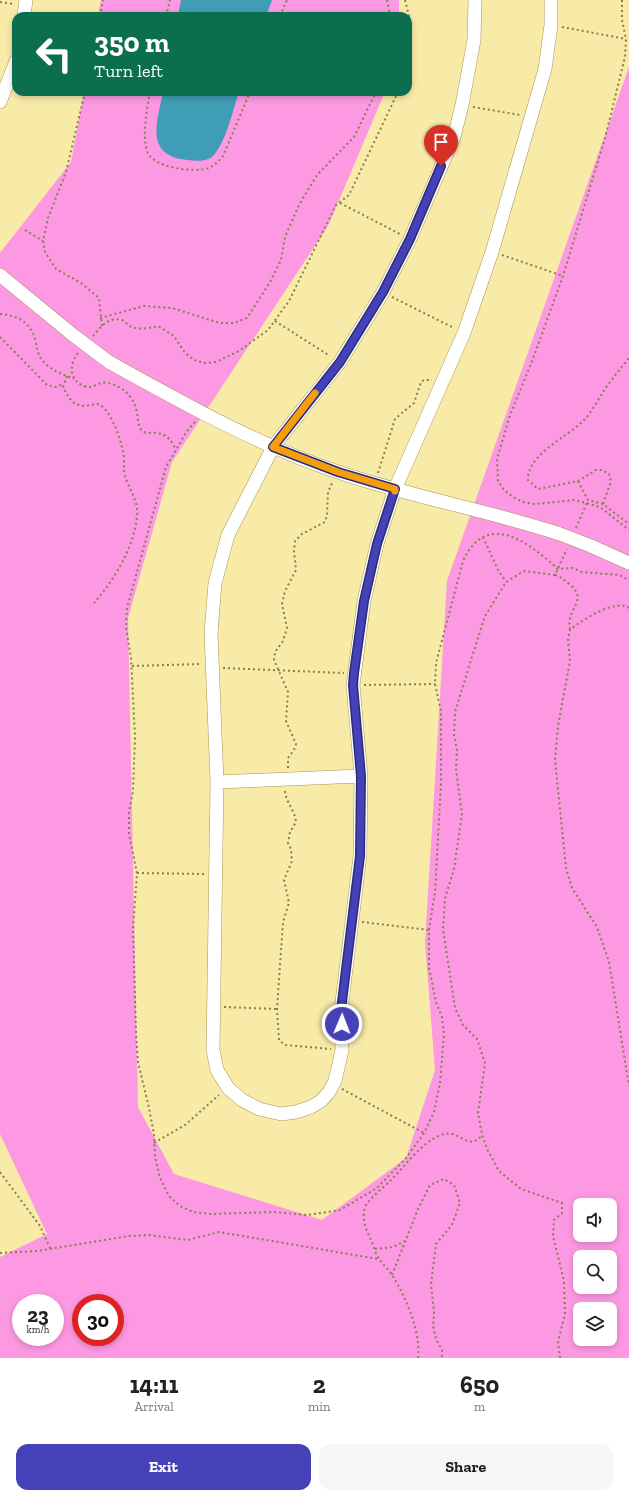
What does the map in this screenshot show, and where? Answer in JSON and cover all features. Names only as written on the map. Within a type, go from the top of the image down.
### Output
[{"type":"street","points":[[475,0],[474,40],[462,105],[454,137],[410,239],[383,292],[340,362],[273,447],[228,535],[215,583],[211,633],[211,666],[217,782],[213,1050],[217,1070],[228,1088],[242,1100],[259,1109],[281,1114],[296,1112],[311,1107],[325,1096],[335,1081],[342,1050],[341,1010],[360,856],[361,776],[353,679],[366,594],[377,544],[395,489],[464,333],[492,252],[545,69],[551,25],[551,0]]},
{"type":"street","points":[[0,102],[12,71]]},
{"type":"street","points":[[0,275],[73,335],[109,362],[202,413],[273,447],[338,472],[375,484],[512,518],[560,534],[629,563]]},
{"type":"street","points":[[217,782],[361,776]]},
{"type":"path","points":[[101,12],[103,0]]},
{"type":"path","points":[[167,12],[170,0]]},
{"type":"path","points":[[282,12],[287,0]]},
{"type":"path","points":[[387,0],[389,12]]},
{"type":"path","points":[[405,0],[408,12]]},
{"type":"path","points":[[622,0],[622,20],[626,38],[625,57],[612,112],[563,276],[510,414],[497,459],[498,481],[504,490],[513,497],[523,502],[548,503],[574,500],[586,503],[600,508],[629,530]]},
{"type":"path","points":[[0,2],[25,7]]},
{"type":"path","points":[[551,25],[626,38]]},
{"type":"path","points":[[84,96],[66,172],[48,218],[43,241],[45,252],[56,269],[81,283],[99,298],[101,303],[100,318],[102,326]]},
{"type":"path","points":[[149,96],[146,122],[147,152],[154,160],[163,165],[196,169],[207,168],[216,164],[223,156],[248,96]]},
{"type":"path","points":[[100,318],[144,306],[172,308],[220,323],[234,323],[247,318],[270,282],[281,260],[285,236],[299,205],[316,175],[354,138],[374,96]]},
{"type":"path","points":[[92,338],[106,322],[116,319],[127,323],[131,327],[144,329],[158,326],[174,336],[185,353],[194,360],[205,363],[216,362],[239,351],[268,330],[288,301],[336,205],[349,195],[396,96]]},
{"type":"path","points":[[462,105],[532,117]]},
{"type":"path","points":[[340,202],[410,239]]},
{"type":"path","points":[[24,230],[43,241]]},
{"type":"path","points":[[492,252],[563,276]]},
{"type":"path","points":[[383,292],[464,333]]},
{"type":"path","points":[[0,314],[15,317],[28,325],[35,339],[36,349],[41,359],[48,366],[75,379],[85,386],[91,387],[102,383],[113,385],[123,390],[131,398],[136,408],[138,423],[141,430],[147,433],[154,432],[166,435],[176,450]]},
{"type":"path","points":[[274,321],[340,362]]},
{"type":"path","points":[[0,337],[47,385],[56,387],[64,384]]},
{"type":"path","points":[[75,379],[72,367],[73,361],[81,350]]},
{"type":"path","points":[[603,504],[611,481],[609,474],[602,470],[596,470],[578,481],[538,489],[528,480],[528,474],[529,469],[536,460],[585,419],[614,376],[629,358]]},
{"type":"path","points":[[67,376],[63,387],[69,398],[75,404],[83,406],[98,404],[108,411],[123,451],[125,475],[137,505],[137,517],[129,547],[107,586],[94,603]]},
{"type":"path","points":[[375,484],[395,419],[414,403],[421,382],[424,380],[443,382]]},
{"type":"path","points":[[202,413],[187,430],[166,467],[127,608],[127,641],[132,666],[135,768],[129,812],[129,834],[137,873],[133,929],[138,1062],[149,1108],[155,1157],[160,1178],[169,1196],[180,1206],[193,1212],[211,1214],[274,1212],[307,1215],[340,1210],[376,1188],[406,1158],[424,1134],[434,1112],[440,1083],[444,1034],[442,1017],[436,1002],[429,968],[429,930],[435,892],[441,784],[441,711],[435,684],[436,663],[463,561],[468,551],[483,537],[495,534],[505,534],[534,548],[558,569],[573,568],[582,572],[619,575],[629,580]]},
{"type":"path","points":[[338,472],[328,492],[327,515],[325,522],[298,537],[294,546],[296,570],[285,590],[282,604],[287,628],[283,641],[274,656],[274,664],[279,670],[288,692],[286,721],[296,744],[294,750],[288,758],[286,779],[285,798],[293,810],[296,822],[290,832],[288,843],[291,848],[292,861],[284,880],[289,903],[283,922],[277,1009],[278,1037],[282,1044],[342,1050]]},
{"type":"path","points":[[578,481],[588,500],[603,504],[629,524]]},
{"type":"path","points":[[483,537],[498,570],[506,582]]},
{"type":"path","points":[[554,575],[562,562]]},
{"type":"path","points":[[560,1358],[558,1342],[565,1314],[564,1282],[553,1236],[554,1220],[562,1213],[562,1203],[522,1189],[499,1170],[482,1135],[478,1113],[485,1063],[477,1039],[463,1025],[455,1008],[443,929],[445,898],[454,869],[462,814],[456,769],[457,750],[454,735],[455,712],[485,616],[506,582],[524,571],[559,576],[576,589],[578,593],[577,602],[569,619],[570,630],[568,639],[570,661],[558,726],[555,760],[566,868],[572,888],[597,927],[609,962],[629,1086]]},
{"type":"path","points":[[570,630],[585,619],[592,617],[602,610],[614,606],[626,606],[629,608]]},
{"type":"path","points":[[132,666],[211,666],[279,670],[353,679],[435,684]]},
{"type":"path","points":[[137,873],[216,874]]},
{"type":"path","points":[[352,921],[429,930]]},
{"type":"path","points":[[214,1007],[277,1009]]},
{"type":"path","points":[[335,1081],[341,1088],[359,1100],[374,1106],[424,1134]]},
{"type":"path","points":[[154,1143],[185,1126],[228,1088]]},
{"type":"path","points":[[418,1358],[419,1347],[415,1322],[392,1275],[378,1259],[364,1220],[364,1213],[370,1199],[416,1154],[435,1138],[448,1133],[455,1134],[464,1140],[472,1142],[476,1141],[482,1135]]},
{"type":"path","points":[[0,1172],[40,1226],[50,1248]]},
{"type":"path","points":[[392,1275],[418,1209],[430,1185],[444,1179],[454,1185],[460,1203],[452,1225],[436,1244],[431,1284],[434,1313],[433,1326],[436,1339],[442,1350],[442,1358]]},
{"type":"path","points":[[0,1253],[37,1251],[129,1236],[148,1235],[188,1240],[219,1232],[378,1259]]},
{"type":"path","points":[[375,1249],[393,1247],[405,1241]]},
{"type":"shaded area","points":[[101,0],[399,0],[399,12],[99,12]]},
{"type":"shaded area","points":[[629,67],[629,1358],[0,1358],[0,1257],[47,1234],[0,1134],[0,253],[71,162],[83,96],[383,96],[328,226],[172,462],[128,618],[138,1107],[174,1174],[322,1220],[406,1158],[435,1070],[425,943],[447,581]]},
{"type":"water","points":[[181,0],[272,0],[268,12],[179,12]]},
{"type":"water","points":[[162,96],[238,96],[226,134],[214,155],[206,160],[188,160],[174,157],[165,152],[159,145],[157,136],[158,115]]},
{"type":"slow traffic","points":[[315,393],[273,447],[338,472],[395,489],[395,491]]},
{"type":"route","points":[[342,1024],[341,1010],[360,856],[361,776],[353,685],[354,673],[364,601],[377,544],[395,489],[338,472],[273,447],[340,362],[383,292],[410,239],[441,166]]}]
